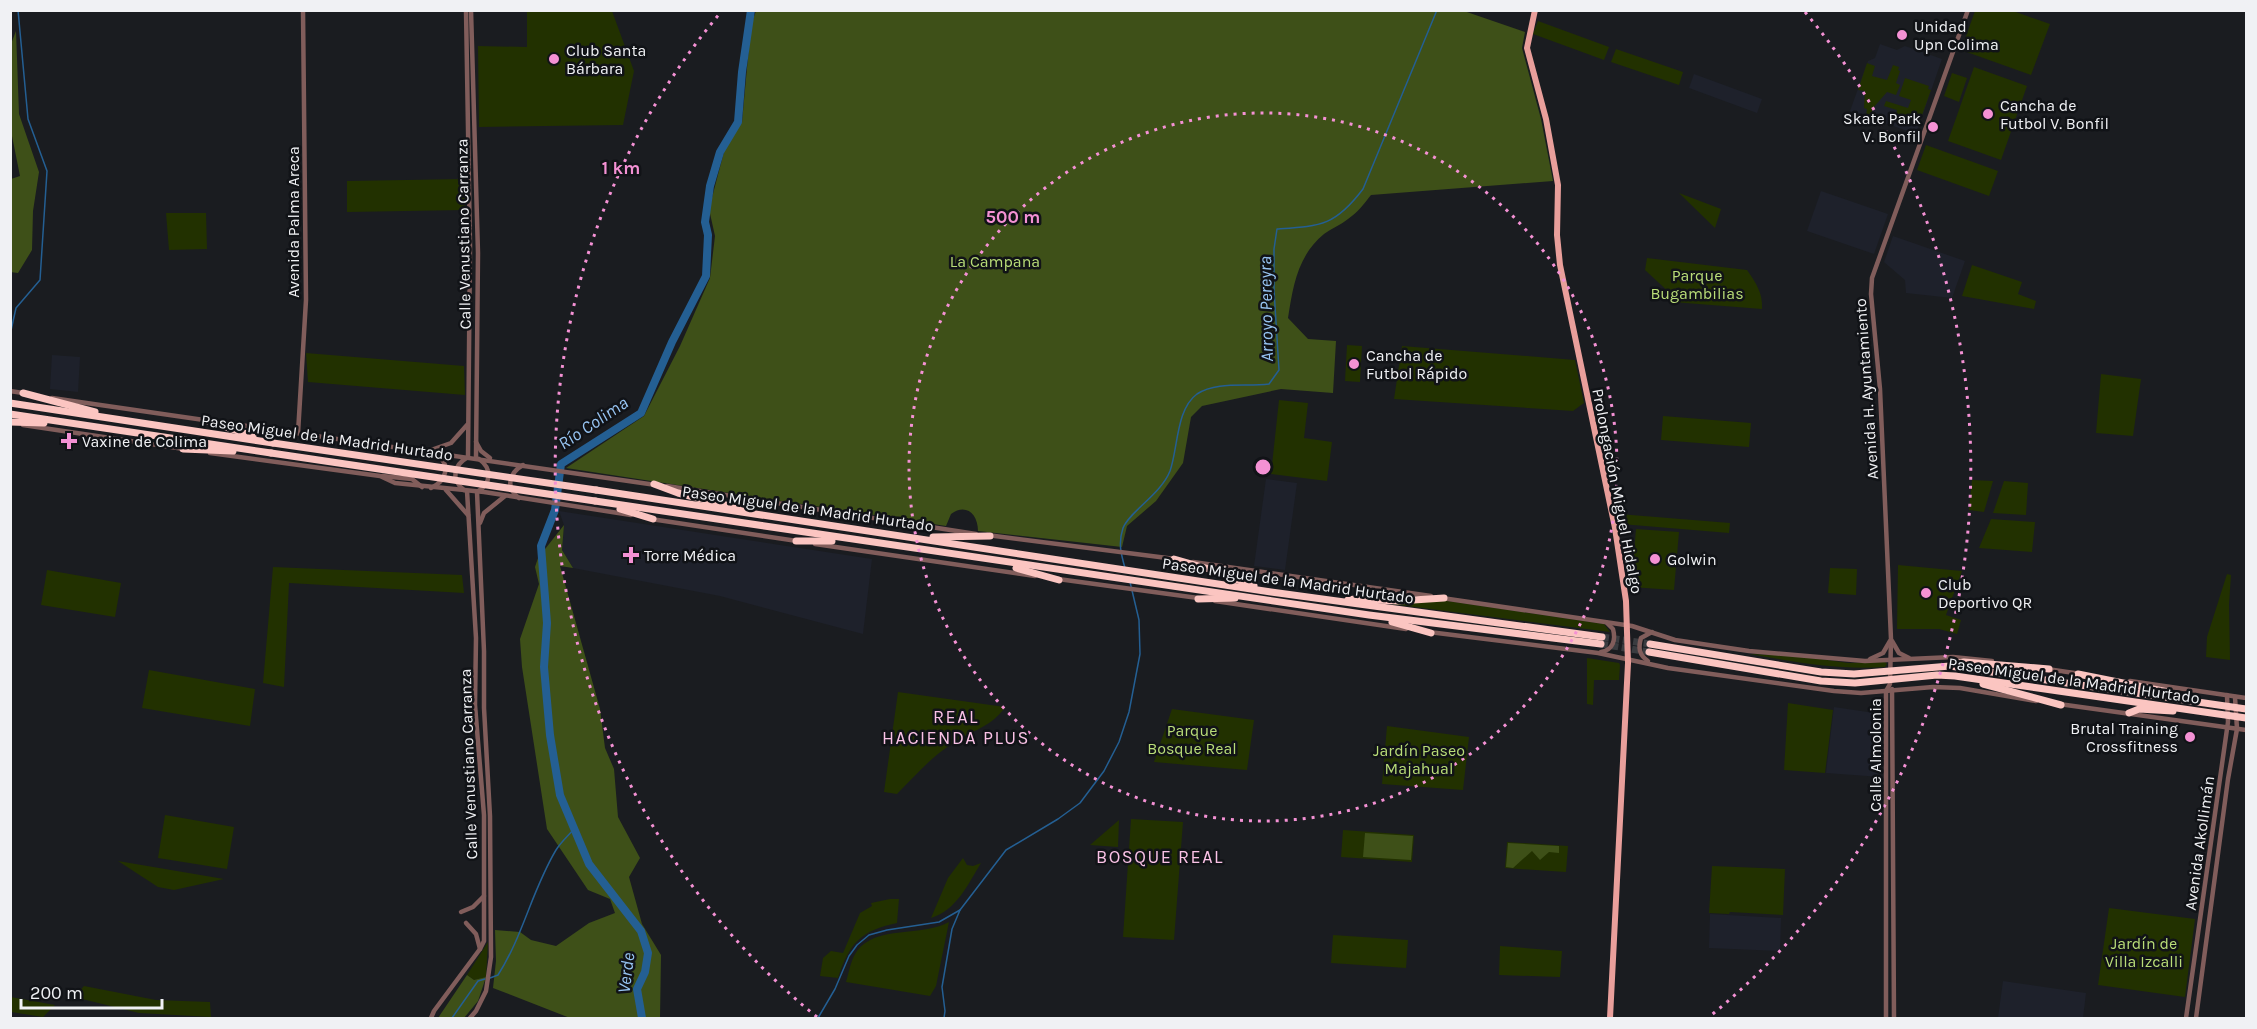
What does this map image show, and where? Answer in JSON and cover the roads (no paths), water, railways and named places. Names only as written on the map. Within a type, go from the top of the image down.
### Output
[{"type":"highway","points":[[23,393],[126,421]]},
{"type":"highway","name":"Paseo Miguel de la Madrid Hurtado","points":[[10,403],[1601,640],[1369,615],[854,541],[10,414]]},
{"type":"highway","points":[[204,420],[273,443]]},
{"type":"highway","points":[[10,422],[71,423]]},
{"type":"highway","points":[[183,449],[271,453]]},
{"type":"highway","points":[[654,484],[758,515]]},
{"type":"highway","points":[[595,501],[652,519]]},
{"type":"highway","points":[[920,538],[990,536]]},
{"type":"highway","points":[[795,541],[854,541]]},
{"type":"highway","points":[[979,559],[1059,579]]},
{"type":"highway","points":[[1174,559],[1209,569],[1271,592]]},
{"type":"highway","points":[[1198,598],[1259,598]]},
{"type":"highway","points":[[1342,602],[1355,599],[1398,601],[1444,598]]},
{"type":"highway","points":[[1369,615],[1431,633]]},
{"type":"highway","name":"Paseo Miguel de la Madrid Hurtado","points":[[2247,709],[1950,666],[1890,673],[1854,674],[1821,672],[1650,648],[1821,681],[1890,682],[1937,675],[1955,676],[2247,718]]},
{"type":"highway","points":[[1950,666],[1964,662],[2049,669]]},
{"type":"highway","points":[[2078,674],[2199,701]]},
{"type":"highway","points":[[1955,676],[2061,705]]},
{"type":"highway","points":[[2129,713],[2139,709],[2199,711]]},
{"type":"main road","name":"Prolongación Miguel Hidalgo","points":[[1535,10],[1527,48],[1546,118],[1558,185],[1557,235],[1560,265],[1615,528],[1626,600],[1628,659],[1610,1018]]},
{"type":"street","name":"Avenida Palma Areca","points":[[298,433],[306,300],[303,10]]},
{"type":"street","name":"Calle Venustiano Carranza","points":[[466,10],[470,253],[468,457]]},
{"type":"street","name":"Calle Venustiano Carranza","points":[[471,10],[478,253],[476,458]]},
{"type":"street","name":"Avenida H. Ayuntamiento","points":[[1890,682],[1891,639],[1880,389],[1871,294],[1872,278],[1968,10]]},
{"type":"street","points":[[10,391],[654,484],[990,536],[1124,552],[1627,625],[1676,640],[1729,648],[1865,661],[1953,657],[2247,699]]},
{"type":"street","points":[[10,422],[380,476],[394,483],[521,498],[795,541],[1431,633],[1598,652],[1650,663],[1834,691],[1960,688],[2061,705],[2247,730]]},
{"type":"street","points":[[426,451],[451,443],[467,425]]},
{"type":"street","points":[[476,441],[486,456],[495,461]]},
{"type":"street","points":[[431,488],[441,482],[446,472],[444,461],[433,452]]},
{"type":"street","points":[[467,491],[458,485],[455,475],[459,464],[468,457]]},
{"type":"street","points":[[476,458],[486,465],[489,475],[486,486],[477,492]]},
{"type":"street","points":[[521,498],[513,492],[510,482],[514,471],[523,465]]},
{"type":"street","points":[[446,490],[462,505],[468,515]]},
{"type":"street","name":"Calle Venustiano Carranza","points":[[431,1018],[440,1001],[484,941],[483,815],[467,491]]},
{"type":"street","name":"Calle Venustiano Carranza","points":[[470,1018],[486,991],[491,946],[490,826],[477,492]]},
{"type":"street","points":[[478,525],[484,513],[505,496]]},
{"type":"street","points":[[1598,652],[1606,651],[1614,642],[1613,629],[1605,622]]},
{"type":"street","points":[[1650,663],[1639,652],[1639,645],[1641,638],[1652,632]]},
{"type":"street","points":[[1891,639],[1899,653],[1911,658]]},
{"type":"street","points":[[1865,661],[1883,653],[1891,639]]},
{"type":"street","points":[[476,651],[484,651]]},
{"type":"street","name":"Calle Almolonia","points":[[1890,682],[1893,691],[1894,1018]]},
{"type":"street","name":"Calle Almolonia","points":[[1886,1018],[1886,691],[1890,682]]},
{"type":"street","name":"Avenida Akollimán","points":[[2196,1018],[2237,729],[2228,706],[2227,696]]},
{"type":"street","name":"Avenida Akollimán","points":[[2186,1018],[2227,728],[2236,707],[2235,697]]},
{"type":"street","points":[[461,912],[473,908],[484,896]]},
{"type":"street","points":[[466,923],[476,934],[480,949]]},
{"type":"waterway","points":[[10,335],[16,308],[40,280],[47,171],[28,119],[18,10]]},
{"type":"waterway","name":"Río Colima","points":[[642,1018],[637,989],[645,972],[648,953],[641,931],[589,864],[560,795],[550,735],[544,667],[547,623],[541,546],[555,510],[561,464],[641,413],[672,342],[706,276],[708,235],[705,222],[710,186],[720,152],[738,122],[751,10]]},
{"type":"waterway","name":"Arroyo Pereyra","points":[[1125,568],[1121,553],[1121,533],[1126,522],[1166,479],[1173,462],[1181,419],[1190,401],[1197,394],[1213,387],[1269,384],[1279,370],[1274,290],[1274,249],[1277,229],[1305,227],[1326,222],[1344,210],[1363,189],[1437,10]]},
{"type":"waterway","name":"Arroyo Pereyra","points":[[944,1018],[942,987],[952,929],[960,910],[1006,850],[1080,803],[1104,771],[1119,742],[1129,712],[1140,654],[1139,620],[1130,582]]},
{"type":"waterway","points":[[490,978],[498,975],[507,960],[548,865],[558,847],[574,829]]},
{"type":"waterway","points":[[818,1018],[835,989],[849,956],[869,935],[939,922],[960,910]]},
{"type":"waterway","points":[[452,1018],[478,981],[485,979]]},
{"type":"tunnel","points":[[1602,637],[1650,644]]},
{"type":"tunnel","points":[[1601,644],[1649,652]]},
{"type":"place","name":"Unidad Upn Colima","points":[[1902,35]]},
{"type":"place","name":"Club Santa Bárbara","points":[[554,59]]},
{"type":"place","name":"Cancha de Futbol V. Bonfil","points":[[1988,114]]},
{"type":"place","name":"Skate Park V. Bonfil","points":[[1933,127]]},
{"type":"place","name":"Cancha de Futbol Rápido","points":[[1354,364]]},
{"type":"place","name":"Vaxine de Colima","points":[[69,441]]},
{"type":"place","name":"Torre Médica","points":[[631,555]]},
{"type":"place","name":"Golwin","points":[[1655,559]]},
{"type":"place","name":"Club Deportivo QR","points":[[1926,593]]},
{"type":"place","name":"Brutal Training Crossfitness","points":[[2190,737]]},
{"type":"district","name":"REAL HACIENDA PLUS","points":[[956,727]]},
{"type":"district","name":"BOSQUE REAL","points":[[1160,857]]},
{"type":"park label","name":"La Campana","points":[[995,261]]},
{"type":"park label","name":"Parque Bugambilias","points":[[1697,284]]},
{"type":"park label","name":"Parque Bosque Real","points":[[1192,739]]},
{"type":"park label","name":"Jardín Paseo Majahual","points":[[1419,759]]},
{"type":"park label","name":"Jardín de Villa Izcalli","points":[[2144,952]]},
{"type":"water label","name":"Verde","points":[[626,973]]}]
